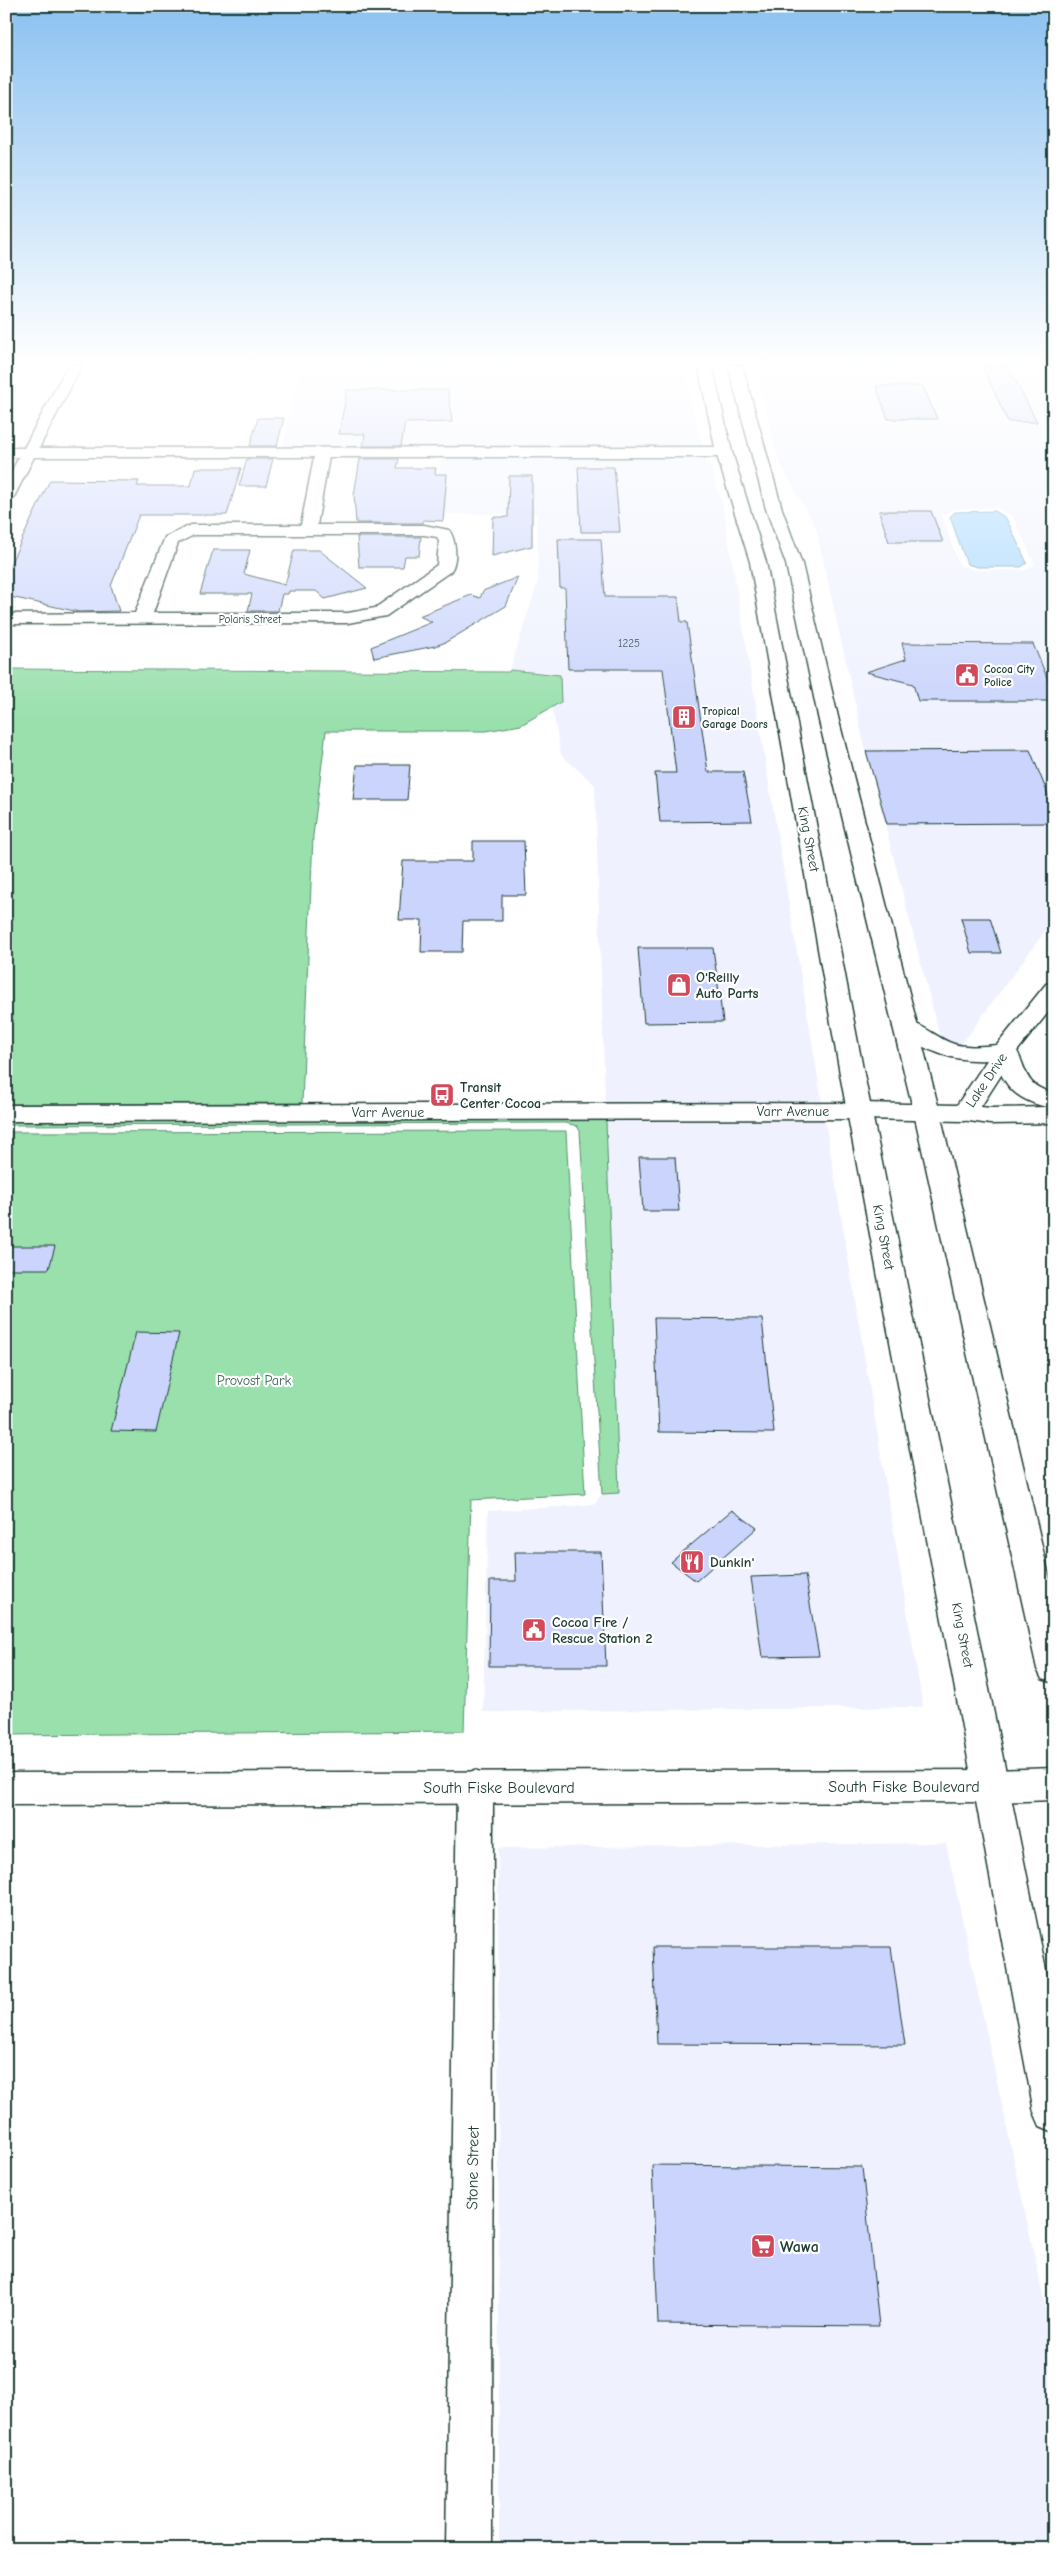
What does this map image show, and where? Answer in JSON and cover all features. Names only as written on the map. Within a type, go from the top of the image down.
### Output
[{"type":"main road","points":[[6,497],[13,484]]},
{"type":"main road","points":[[142,619],[171,540],[191,530],[308,530],[316,484]]},
{"type":"main road","name":"King Street","points":[[734,484],[758,562],[860,1111],[1054,2112]]},
{"type":"main road","points":[[755,484],[762,501],[774,508]]},
{"type":"main road","points":[[768,484],[794,564],[904,1027],[927,1112],[1054,1669]]},
{"type":"main road","name":"Polaris Street","points":[[6,619],[348,618],[380,612],[445,567],[448,542],[443,533],[424,530],[308,530]]},
{"type":"main road","points":[[748,531],[766,539],[779,586],[802,603]]},
{"type":"main road","name":"Lake Drive","points":[[860,1111],[964,1113],[1005,1051],[1054,989]]},
{"type":"main road","points":[[904,1027],[933,1046],[950,1052],[971,1054],[1005,1051],[1010,1073],[1023,1090],[1041,1099],[1054,1101]]},
{"type":"main road","name":"Varr Avenue","points":[[6,1113],[860,1111]]},
{"type":"main road","points":[[964,1113],[990,1116],[1054,1115]]},
{"type":"main road","name":"South Fiske Boulevard","points":[[6,1789],[475,1786],[992,1786],[1054,1784]]},
{"type":"main road","name":"Stone Street","points":[[469,2549],[475,1786]]},
{"type":"shaded area","points":[[439,484],[716,484],[723,507],[822,1102],[605,1102],[595,785],[561,755],[552,707],[560,702],[560,676],[510,670],[538,581],[537,514],[436,514]]},
{"type":"shaded area","points":[[791,484],[1054,484],[1054,919],[961,1045],[940,1038],[863,739],[816,528]],"holes":[[[996,508],[1013,517],[1035,565],[1025,570],[975,570],[959,565],[942,515],[953,509]]]},
{"type":"shaded area","points":[[606,1120],[825,1120],[923,1707],[483,1712],[488,1511],[586,1505],[595,1503],[602,1494],[619,1493]]},
{"type":"shaded area","points":[[946,1843],[1054,2347],[1054,2549],[499,2549],[498,1848]]},
{"type":"green space","points":[[6,669],[509,672],[510,670],[560,675],[561,702],[521,725],[486,731],[326,731],[313,836],[302,1103],[6,1104]]},
{"type":"green space","points":[[606,1120],[619,1493],[602,1494],[580,1131],[577,1126],[566,1123],[6,1125],[6,1122]]},
{"type":"green space","name":"Provost Park","points":[[566,1131],[585,1494],[471,1500],[464,1731],[6,1735],[6,1132]]},
{"type":"water","points":[[995,511],[1006,518],[1027,563],[1021,567],[977,567],[967,564],[950,517],[955,512]]},
{"type":"building","points":[[48,484],[191,486],[191,484],[236,484],[227,515],[139,515],[111,586],[119,611],[79,612],[6,596],[6,573]]},
{"type":"building","points":[[240,484],[266,484],[266,486],[239,486]]},
{"type":"building","points":[[356,484],[446,484],[443,521],[423,520],[423,523],[356,523],[354,495]]},
{"type":"building","points":[[509,484],[532,484],[532,546],[492,556],[493,517],[508,517]]},
{"type":"building","points":[[579,484],[616,484],[620,532],[581,532]]},
{"type":"building","points":[[879,511],[931,511],[943,542],[889,542]]},
{"type":"building","points":[[357,537],[421,537],[419,556],[405,556],[403,567],[359,567]]},
{"type":"building","points":[[558,539],[601,539],[605,597],[678,597],[681,622],[687,622],[708,772],[743,772],[752,821],[660,822],[655,773],[676,773],[663,669],[568,669],[565,588],[560,588]]},
{"type":"building","points":[[213,550],[250,550],[244,574],[285,585],[294,550],[319,550],[367,588],[325,599],[316,591],[289,591],[288,594],[282,594],[278,611],[248,611],[252,594],[200,594]]},
{"type":"building","points":[[518,577],[506,606],[446,642],[435,646],[374,658],[371,647],[432,622],[419,616],[471,595],[480,598],[483,591]]},
{"type":"building","name":"Cocoa City Police","points":[[902,643],[1033,644],[1054,694],[1054,701],[918,701],[913,684],[866,672],[906,659]]},
{"type":"building","points":[[1030,750],[1054,809],[1054,823],[887,824],[866,751]]},
{"type":"building","points":[[357,765],[410,765],[407,800],[353,800]]},
{"type":"building","points":[[473,841],[524,841],[526,895],[502,895],[502,921],[463,921],[462,952],[421,952],[422,920],[399,920],[403,861],[473,861]]},
{"type":"building","points":[[961,918],[990,918],[1001,953],[971,953]]},
{"type":"building","name":"O'Reilly Auto Parts","points":[[638,948],[713,948],[723,1022],[644,1023]]},
{"type":"building","points":[[639,1157],[675,1157],[679,1211],[643,1211]]},
{"type":"building","points":[[6,1246],[55,1246],[49,1269],[6,1269]]},
{"type":"building","points":[[654,1318],[762,1319],[774,1433],[659,1432]]},
{"type":"building","points":[[136,1332],[179,1333],[156,1432],[111,1431]]},
{"type":"building","points":[[732,1510],[757,1528],[696,1581],[671,1562]]},
{"type":"building","points":[[515,1552],[601,1552],[606,1666],[489,1666],[490,1581],[516,1581]]},
{"type":"building","points":[[805,1575],[819,1656],[762,1657],[751,1577]]},
{"type":"building","points":[[653,1947],[891,1947],[905,2045],[657,2044]]},
{"type":"building","name":"Wawa","points":[[652,2165],[862,2167],[879,2326],[658,2324]]},
{"type":"place","name":"Cocoa City Police","points":[[967,675]]},
{"type":"place","name":"Tropical Garage Doors","points":[[684,717]]},
{"type":"place","name":"O'Reilly Auto Parts","points":[[679,985]]},
{"type":"place","name":"Transit Center Cocoa","points":[[442,1095]]},
{"type":"place","name":"Dunkin'","points":[[692,1562]]},
{"type":"place","name":"Cocoa Fire / Rescue Station 2","points":[[534,1630]]},
{"type":"place","name":"Wawa","points":[[763,2246]]}]
